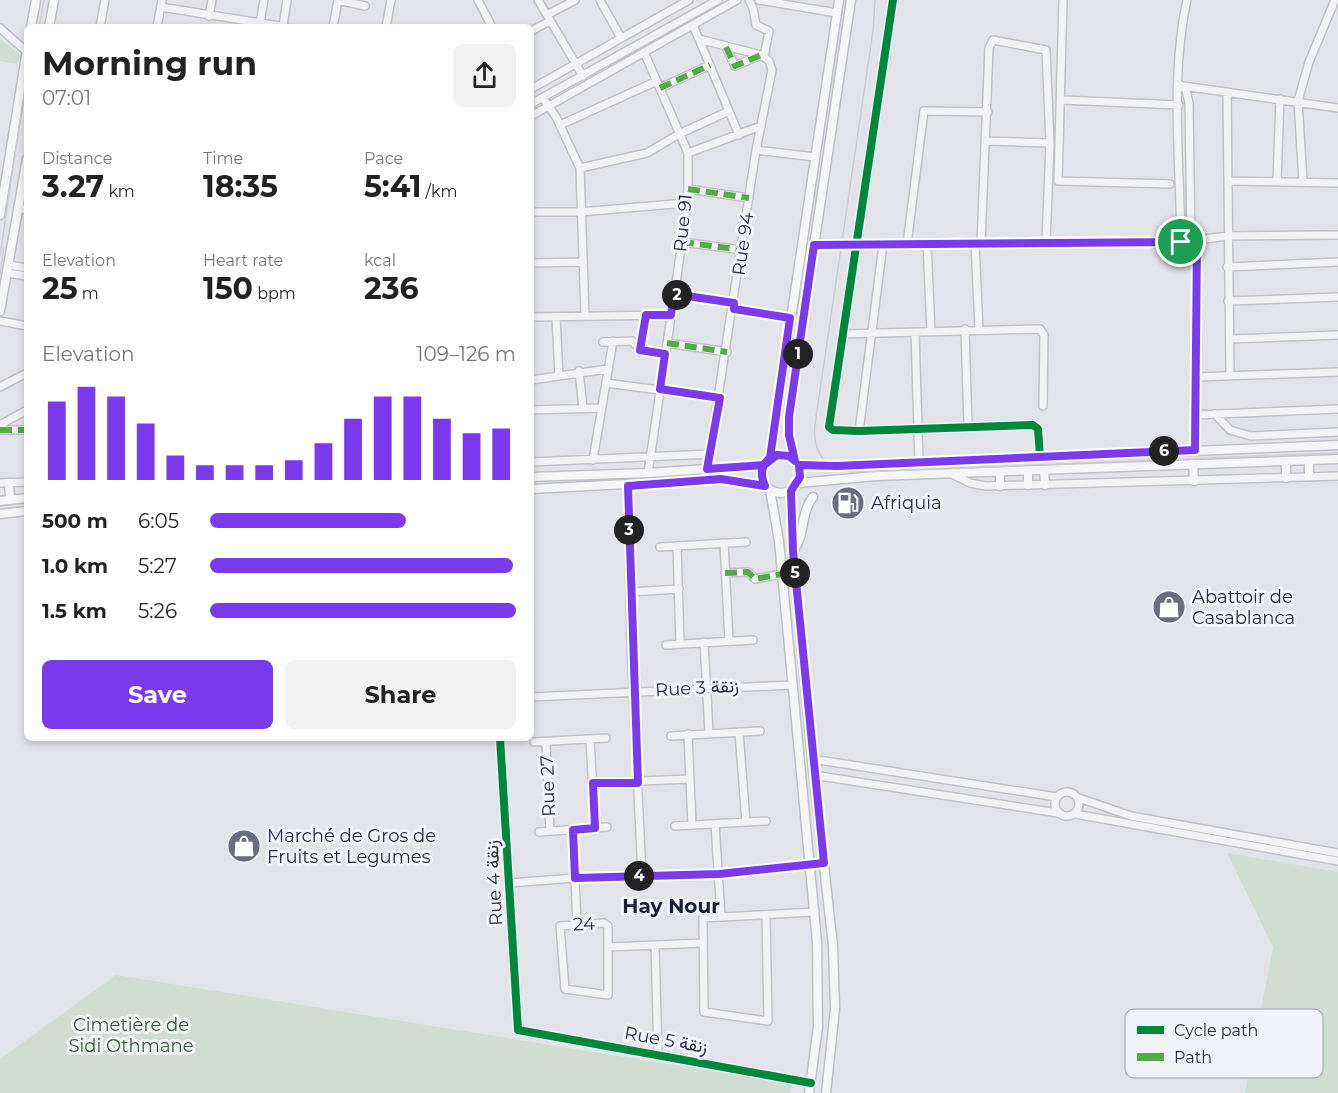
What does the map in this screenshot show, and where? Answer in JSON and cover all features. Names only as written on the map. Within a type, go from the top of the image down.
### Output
[{"type":"main road","points":[[32,24],[36,0]]},
{"type":"main road","points":[[50,24],[54,0]]},
{"type":"main road","points":[[809,1093],[819,1011],[815,912],[776,513],[762,475],[767,461],[839,0]]},
{"type":"main road","points":[[534,489],[628,486],[721,479],[768,488],[780,494],[791,491],[798,483],[797,463],[789,435],[789,417],[851,0]]},
{"type":"main road","points":[[0,215],[24,69]]},
{"type":"main road","points":[[0,311],[22,209],[24,189]]},
{"type":"main road","points":[[534,477],[707,469],[767,461],[784,455],[797,463],[837,466],[1338,445]]},
{"type":"main road","points":[[798,483],[952,474],[1338,459]]},
{"type":"main road","points":[[1309,460],[1309,476]]},
{"type":"main road","points":[[1286,461],[1286,478]]},
{"type":"main road","points":[[1193,464],[1194,481]]},
{"type":"main road","points":[[1028,471],[1028,485]]},
{"type":"main road","points":[[1044,471],[1045,485]]},
{"type":"main road","points":[[1000,472],[1000,486]]},
{"type":"main road","points":[[5,483],[4,499],[24,498]]},
{"type":"main road","points":[[791,491],[793,551],[813,775],[833,946],[835,1009],[826,1093]]},
{"type":"main road","points":[[793,551],[801,540],[804,510],[813,497]]},
{"type":"main road","points":[[0,514],[24,511]]},
{"type":"street","points":[[101,24],[105,0]]},
{"type":"street","points":[[209,16],[212,0]]},
{"type":"street","points":[[260,23],[264,0]]},
{"type":"street","points":[[285,24],[287,0]]},
{"type":"street","points":[[334,24],[338,0],[365,6]]},
{"type":"street","points":[[387,24],[391,0]]},
{"type":"street","points":[[478,0],[490,24]]},
{"type":"street","points":[[538,0],[583,76]]},
{"type":"street","points":[[534,29],[575,0]]},
{"type":"street","points":[[600,0],[621,38]]},
{"type":"street","points":[[534,87],[689,0]]},
{"type":"street","points":[[534,101],[718,0]]},
{"type":"street","points":[[534,114],[737,0]]},
{"type":"street","name":"Rue 94","points":[[707,469],[720,398],[756,150],[772,70],[763,56],[770,31],[756,25],[749,0]]},
{"type":"street","points":[[759,0],[837,13]]},
{"type":"street","points":[[893,0],[829,425],[833,430],[859,431],[1033,424],[1038,429],[1040,456]]},
{"type":"street","points":[[1063,0],[1059,182],[1170,184]]},
{"type":"street","points":[[1181,242],[1179,105],[1182,22],[1188,0]]},
{"type":"street","points":[[1303,181],[1298,101],[1309,62],[1335,0]]},
{"type":"street","points":[[158,24],[161,4],[209,16],[265,24]]},
{"type":"street","points":[[693,25],[739,135]]},
{"type":"street","points":[[0,28],[24,48]]},
{"type":"street","points":[[699,39],[763,56]]},
{"type":"street","points":[[979,329],[978,243],[988,112],[989,48],[993,40],[1046,50],[1050,143],[1046,243]]},
{"type":"street","points":[[726,47],[735,66],[763,56]]},
{"type":"street","name":"Rue 91","points":[[644,52],[688,153],[688,189],[682,242],[648,473]]},
{"type":"street","points":[[560,125],[710,65]]},
{"type":"street","points":[[1180,85],[1338,108]]},
{"type":"street","points":[[1180,85],[1189,104],[1194,240],[1195,450]]},
{"type":"street","points":[[1227,92],[1229,181],[1227,267],[1230,375]]},
{"type":"street","points":[[543,98],[550,106],[580,168],[585,315]]},
{"type":"street","points":[[1277,181],[1280,99]]},
{"type":"street","points":[[1062,100],[1179,105]]},
{"type":"street","points":[[580,168],[639,156],[729,111]]},
{"type":"street","points":[[907,244],[924,111],[988,112]]},
{"type":"street","points":[[688,153],[761,126]]},
{"type":"street","points":[[986,141],[1050,143]]},
{"type":"street","points":[[756,150],[815,157]]},
{"type":"street","points":[[1229,181],[1338,183]]},
{"type":"street","points":[[688,189],[749,198]]},
{"type":"street","points":[[534,213],[580,212],[686,203]]},
{"type":"street","points":[[814,245],[1181,242],[1228,236],[1338,236]]},
{"type":"street","points":[[682,242],[742,250]]},
{"type":"street","points":[[927,244],[931,331]]},
{"type":"street","points":[[859,431],[870,335],[884,245]]},
{"type":"street","points":[[534,263],[582,262]]},
{"type":"street","points":[[1227,267],[1338,262]]},
{"type":"street","points":[[8,269],[24,268]]},
{"type":"street","points":[[8,269],[24,275]]},
{"type":"street","points":[[674,294],[790,318]]},
{"type":"street","points":[[1228,302],[1338,297]]},
{"type":"street","points":[[640,350],[646,315]]},
{"type":"street","points":[[534,317],[671,315]]},
{"type":"street","points":[[556,316],[559,376]]},
{"type":"street","points":[[0,321],[24,325]]},
{"type":"street","points":[[843,334],[870,335],[965,329],[1041,330],[1044,335],[1043,406]]},
{"type":"street","points":[[965,329],[968,426]]},
{"type":"street","points":[[915,332],[919,462]]},
{"type":"street","points":[[1230,339],[1338,335]]},
{"type":"street","points":[[593,460],[613,341]]},
{"type":"street","points":[[603,342],[632,341],[640,350],[665,354]]},
{"type":"street","points":[[667,342],[727,351]]},
{"type":"street","points":[[534,380],[579,371],[608,369]]},
{"type":"street","points":[[579,371],[583,408]]},
{"type":"street","points":[[1195,377],[1338,372]]},
{"type":"street","points":[[0,387],[24,375]]},
{"type":"street","points":[[606,383],[720,398]]},
{"type":"street","points":[[534,410],[602,408]]},
{"type":"street","points":[[1195,415],[1338,409]]},
{"type":"street","points":[[0,425],[24,412]]},
{"type":"street","points":[[1215,414],[1230,430],[1251,436],[1338,432]]},
{"type":"street","points":[[0,430],[24,430]]},
{"type":"street","points":[[534,462],[711,454]]},
{"type":"street","points":[[952,474],[975,485],[1000,486],[1338,476]]},
{"type":"street","points":[[5,483],[24,482]]},
{"type":"street","points":[[628,486],[630,592],[642,876]]},
{"type":"street","points":[[660,547],[746,542]]},
{"type":"street","points":[[724,543],[729,641]]},
{"type":"street","points":[[676,546],[680,644]]},
{"type":"street","points":[[725,573],[748,572],[755,579],[782,574]]},
{"type":"street","points":[[630,592],[679,589]]},
{"type":"street","points":[[666,645],[753,640]]},
{"type":"street","points":[[704,642],[709,733]]},
{"type":"street","name":"Rue 3 زنقة","points":[[534,697],[706,687],[792,685]]},
{"type":"street","points":[[671,736],[760,731]]},
{"type":"street","points":[[740,732],[746,822]]},
{"type":"street","points":[[688,734],[692,825]]},
{"type":"street","points":[[534,742],[606,738]]},
{"type":"street","points":[[590,739],[595,828]]},
{"type":"street","name":"Rue 4 زنقة","points":[[500,741],[516,1027]]},
{"type":"street","name":"Rue 27","points":[[546,742],[550,831]]},
{"type":"street","points":[[812,759],[1057,797],[1068,791],[1079,798],[1131,816],[1338,853]]},
{"type":"street","points":[[813,775],[1067,816],[1075,814],[1338,861]]},
{"type":"street","points":[[593,783],[638,783],[690,779]]},
{"type":"street","points":[[1057,797],[1055,805],[1058,813]]},
{"type":"street","points":[[1075,814],[1080,807],[1079,798]]},
{"type":"street","points":[[675,826],[766,821]]},
{"type":"street","points":[[715,824],[721,916]]},
{"type":"street","points":[[539,832],[607,827]]},
{"type":"street","points":[[573,830],[578,924]]},
{"type":"street","points":[[509,883],[575,878],[719,874],[824,863]]},
{"type":"street","points":[[766,915],[767,1022],[704,1011],[703,918],[815,912]]},
{"type":"street","name":"24","points":[[578,924],[607,924],[608,995],[565,988],[561,926],[578,924]]},
{"type":"street","points":[[609,948],[703,943]]},
{"type":"street","points":[[655,945],[658,1054]]},
{"type":"street","name":"Rue 5 زنقة","points":[[516,1027],[524,1032],[811,1083]]},
{"type":"green space","points":[[0,39],[21,55],[17,64],[0,61]]},
{"type":"green space","points":[[1227,853],[1338,872],[1338,1093],[1245,1093],[1248,1078],[1323,1078],[1323,1009],[1261,1009],[1273,947]]},
{"type":"green space","name":"Cimetière de Sidi Othmane","points":[[116,975],[792,1084],[790,1093],[0,1093],[0,1059]]},
{"type":"tram line","points":[[40,24],[44,0]]},
{"type":"tram line","points":[[875,0],[873,31],[815,424],[816,445],[824,460],[838,469],[858,472],[1338,453]]},
{"type":"tram line","points":[[0,256],[24,94]]},
{"type":"tram line","points":[[0,275],[4,248]]},
{"type":"marked path","points":[[726,47],[735,66],[761,55]]},
{"type":"marked path","points":[[660,88],[710,65]]},
{"type":"marked path","points":[[688,189],[749,198]]},
{"type":"marked path","points":[[682,242],[742,250]]},
{"type":"marked path","points":[[667,343],[727,352]]},
{"type":"marked path","points":[[0,430],[24,430]]},
{"type":"marked path","points":[[725,573],[748,572],[755,579],[782,574]]},
{"type":"cycle path","points":[[893,0],[829,427],[833,430],[859,431],[1033,425],[1038,429],[1040,456]]},
{"type":"cycle path","points":[[814,245],[1197,240],[1195,450]]},
{"type":"cycle path","points":[[500,741],[518,1030],[811,1083]]},
{"type":"place","name":"Afriquia","points":[[848,503]]},
{"type":"place","name":"Abattoir de Casablanca","points":[[1169,607]]},
{"type":"place","name":"Marché de Gros de Fruits et Legumes","points":[[244,846]]},
{"type":"district","name":"Hay Nour","points":[[671,906]]},
{"type":"route","points":[[1181,242],[814,245],[789,417],[789,435],[795,461],[789,456],[777,455],[770,458],[764,465],[707,469],[720,398],[660,389],[665,354],[640,350],[646,315],[671,315],[674,294],[734,303],[734,309],[790,318],[770,458],[762,470],[765,486],[740,480],[721,479],[628,486],[638,783],[593,783],[595,828],[573,830],[575,878],[719,874],[824,863],[813,775],[793,551],[791,491],[800,477],[799,465],[837,466],[1195,450],[1197,240],[1181,242]]}]
